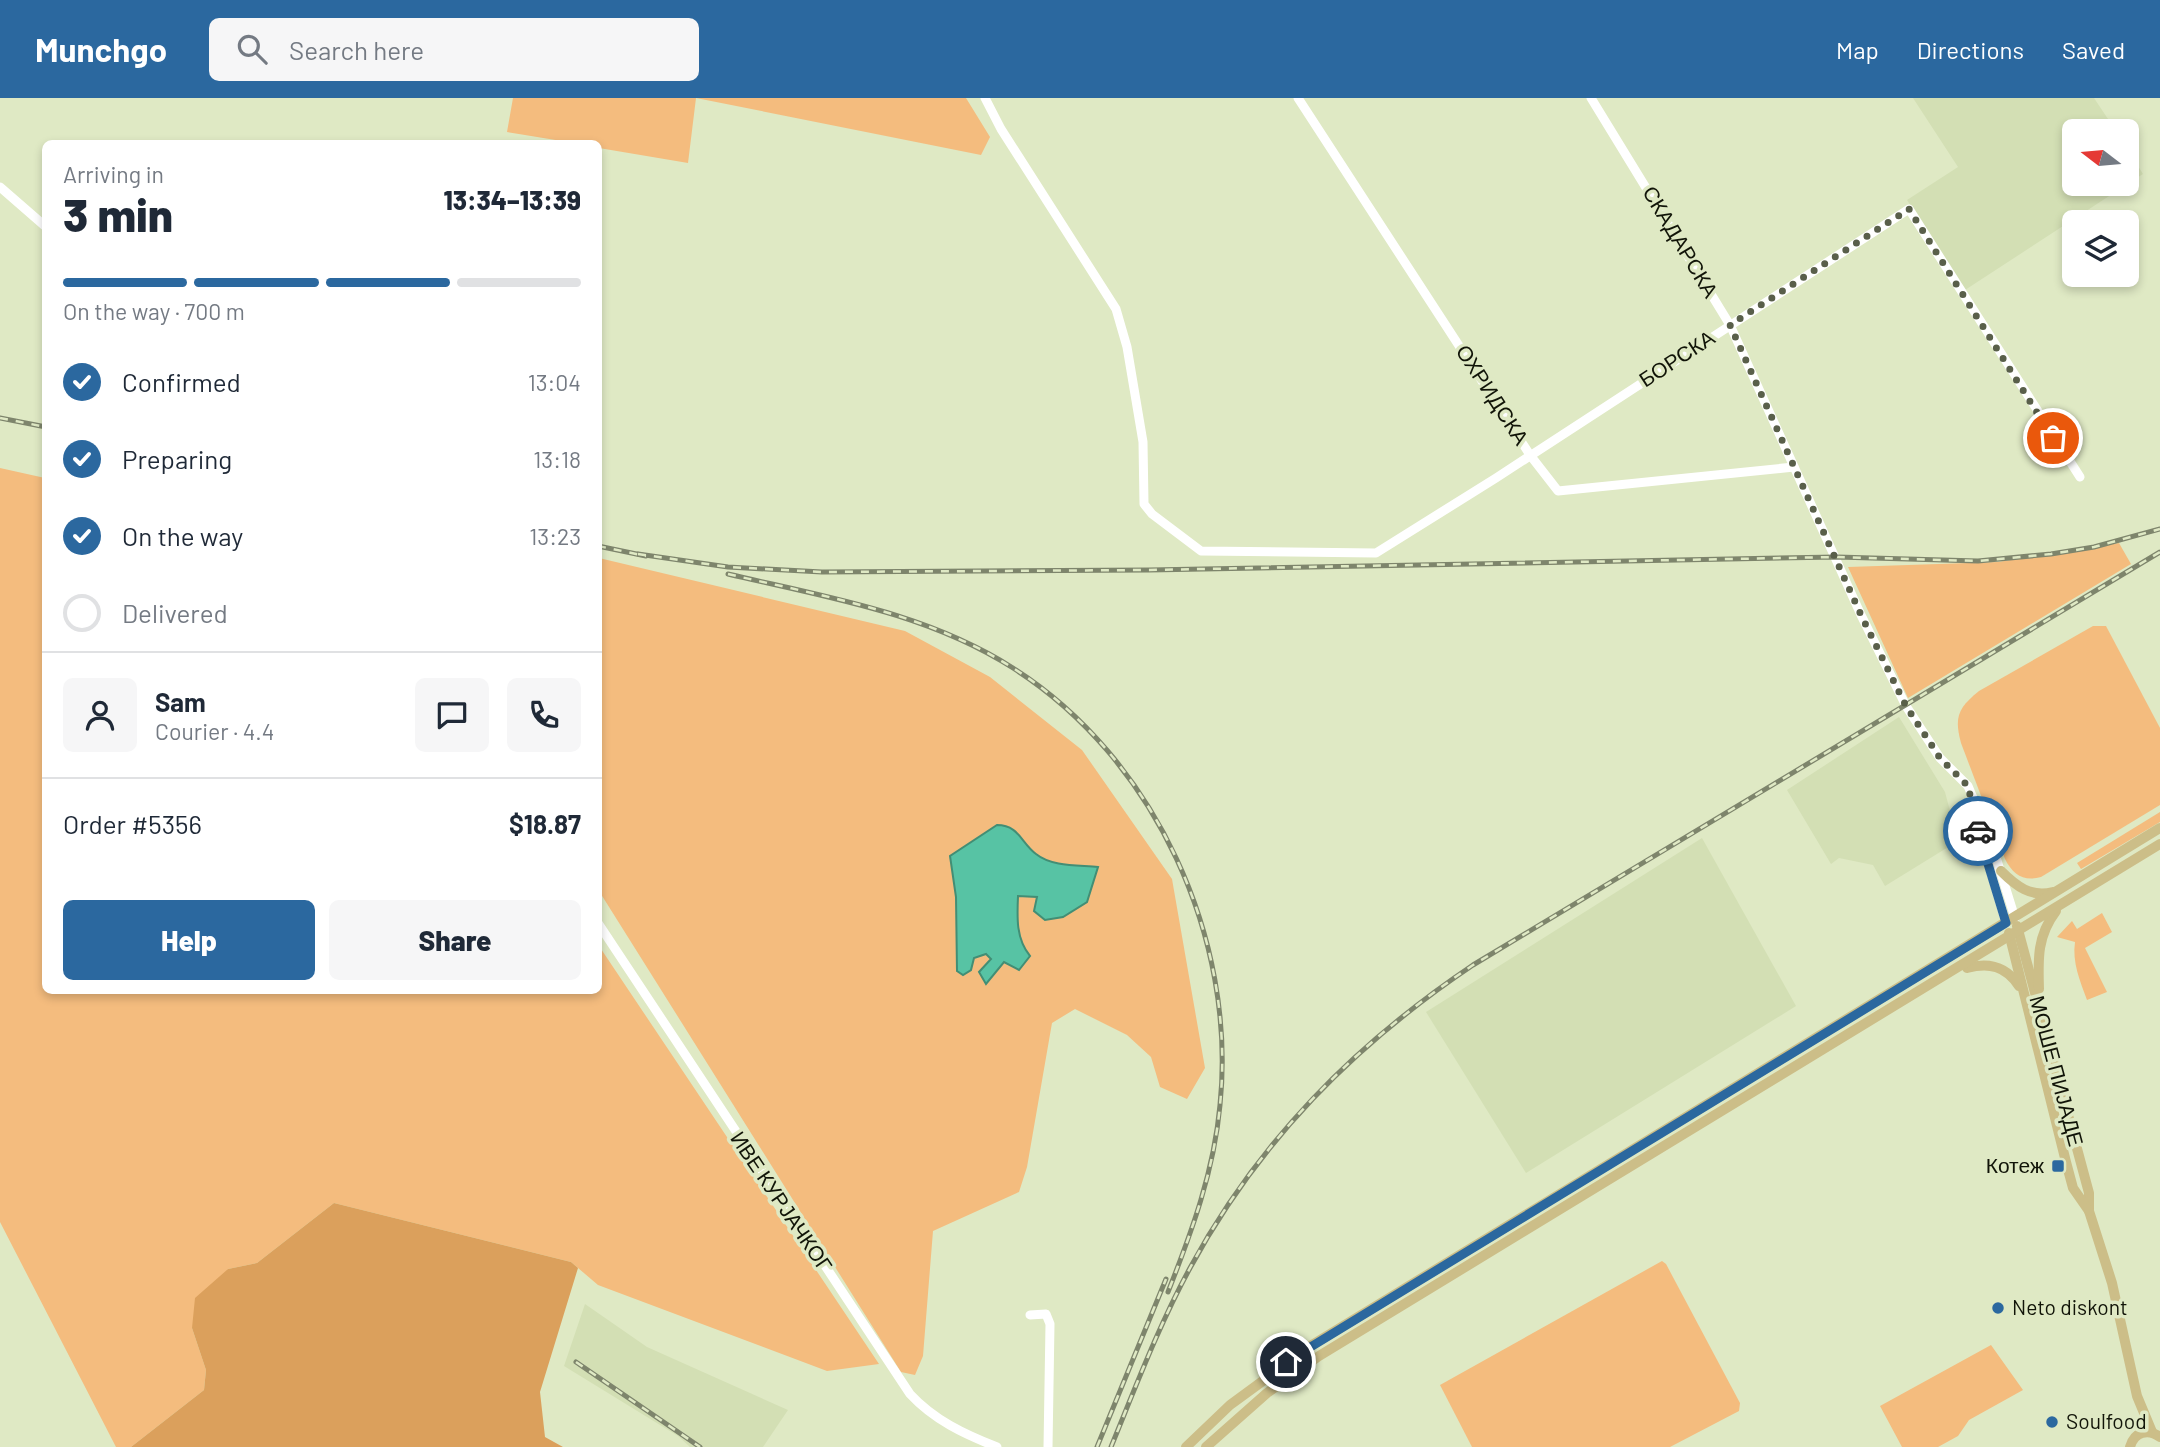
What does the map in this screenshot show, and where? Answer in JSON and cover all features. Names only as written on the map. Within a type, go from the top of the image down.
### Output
[{"type":"main road","points":[[1186,1447],[1230,1405],[1312,1345],[2160,828]]},
{"type":"main road","points":[[1206,1447],[1240,1415],[1310,1362],[2160,844]]},
{"type":"main road","points":[[2001,871],[2024,891],[2045,894],[2060,891]]},
{"type":"main road","points":[[2040,1009],[2039,946],[2046,926],[2062,904]]},
{"type":"main road","points":[[2010,921],[2014,934]]},
{"type":"main road","name":"МОШЕ ПИЈАДЕ","points":[[2014,934],[2022,991],[2073,1188],[2089,1211]]},
{"type":"main road","name":"МОШЕ ПИЈАДЕ","points":[[2014,934],[2040,1009],[2088,1193],[2089,1211],[2112,1283],[2137,1396],[2136,1436]]},
{"type":"main road","points":[[1951,973],[1977,965],[2000,967],[2011,974],[2022,991]]},
{"type":"main road","name":"МОШЕ ПИЈАДЕ","points":[[2137,1396],[2157,1434]]},
{"type":"main road","points":[[2130,1447],[2136,1436],[2157,1434]]},
{"type":"street","name":"БОРСКА","points":[[985,98],[1116,309],[1127,347],[1143,442],[1144,504],[1152,514],[1201,551],[1376,553],[1909,209],[2080,477]]},
{"type":"street","name":"ОХРИДСКА","points":[[1298,98],[1530,455],[1558,491],[1794,467]]},
{"type":"street","name":"СКАДАРСКА","points":[[1591,98],[1730,325],[1877,649],[1906,706],[1940,758],[1968,786]]},
{"type":"street","points":[[0,187],[42,224]]},
{"type":"street","points":[[1968,786],[2001,871],[2010,921]]},
{"type":"street","points":[[1968,786],[1974,820],[2010,921]]},
{"type":"street","name":"ИВЕ КУРЈАЧКОГ","points":[[602,929],[909,1394],[940,1421],[997,1447]]},
{"type":"street","points":[[1030,1315],[1046,1314],[1051,1324],[1048,1447]]},
{"type":"shaded area","points":[[513,98],[696,98],[688,163],[602,149],[602,140],[556,140],[507,132]]},
{"type":"shaded area","points":[[696,98],[966,98],[990,137],[981,155]]},
{"type":"shaded area","points":[[1913,98],[2094,98],[2108,119],[2062,119],[2062,196],[2109,196],[2088,210],[2062,210],[2062,227],[1965,290],[1907,200],[1958,167]]},
{"type":"shaded area","points":[[0,468],[42,477],[42,994],[602,994],[602,950],[879,1364],[827,1371],[598,1285],[571,1262],[334,1203],[257,1263],[228,1269],[192,1328],[206,1370],[204,1390],[131,1447],[116,1447],[0,1222]]},
{"type":"shaded area","points":[[2119,543],[2131,564],[1908,698],[1848,567],[1998,562]]},
{"type":"shaded area","points":[[602,559],[905,631],[990,677],[1082,750],[1172,879],[1205,1068],[1187,1099],[1160,1087],[1151,1057],[1127,1035],[1075,1009],[1052,1023],[1027,1167],[1019,1192],[933,1231],[923,1356],[915,1375],[901,1372],[602,896]]},
{"type":"shaded area","points":[[2093,626],[2106,626],[2160,728],[2160,805],[2041,877],[2024,878],[2015,873],[2005,859],[1961,743],[1958,720],[1962,708],[1979,691]]},
{"type":"shaded area","points":[[1899,717],[1945,792],[1958,841],[1885,886],[1873,865],[1839,858],[1831,864],[1787,790]]},
{"type":"shaded area","points":[[2160,812],[2160,822],[2081,869],[2077,863]]},
{"type":"shaded area","points":[[1702,838],[1796,1006],[1526,1173],[1426,1012]]},
{"type":"shaded area","points":[[2102,913],[2112,932],[2085,948],[2107,992],[2087,1000],[2079,979],[2075,942],[2057,937],[2072,921],[2077,929]]},
{"type":"shaded area","points":[[334,1203],[571,1262],[578,1268],[540,1392],[545,1437],[563,1447],[131,1447],[204,1390],[206,1370],[192,1328],[195,1298],[228,1269],[257,1263]]},
{"type":"shaded area","points":[[1662,1261],[1740,1403],[1739,1411],[1670,1447],[1472,1447],[1440,1385]]},
{"type":"shaded area","points":[[585,1304],[647,1347],[788,1410],[763,1447],[690,1447],[678,1436],[564,1366]]},
{"type":"shaded area","points":[[1991,1345],[2023,1390],[1969,1420],[1958,1436],[1938,1447],[1902,1447],[1880,1406]]},
{"type":"water","points":[[997,825],[1015,831],[1031,850],[1042,858],[1066,865],[1098,867],[1087,902],[1063,917],[1045,920],[1034,911],[1037,897],[1018,896],[1020,935],[1030,956],[1019,970],[1004,962],[986,984],[979,972],[991,959],[986,954],[974,958],[971,970],[963,975],[957,971],[956,897],[950,856]]},
{"type":"railway","points":[[0,418],[42,426]]},
{"type":"railway","points":[[638,554],[728,567],[822,572],[1149,570],[1837,557],[1978,561],[2094,547],[2160,529]]},
{"type":"railway","points":[[602,547],[646,556]]},
{"type":"railway","points":[[1111,1447],[1168,1311],[1217,1222],[1278,1137],[1349,1063],[1388,1028],[1473,965],[2160,552]]},
{"type":"railway","points":[[728,574],[875,609],[946,633],[980,649],[1013,668],[1063,706],[1108,751],[1145,802],[1176,858],[1199,918],[1215,979],[1222,1042],[1220,1105],[1213,1153],[1193,1223],[1168,1292]]},
{"type":"railway","points":[[1097,1447],[1166,1279]]},
{"type":"railway","points":[[576,1362],[700,1447]]},
{"type":"way so far","points":[[1978,831],[1968,786],[1940,758],[1906,706],[1861,615],[1730,325],[1909,209],[2053,438]]},
{"type":"place","name":"Котеж","points":[[2058,1166]]},
{"type":"place","name":"Neto diskont","points":[[1998,1308]]},
{"type":"place","name":"Soulfood","points":[[2052,1422]]},
{"type":"route","points":[[1286,1362],[2006,923],[1978,831]]}]
